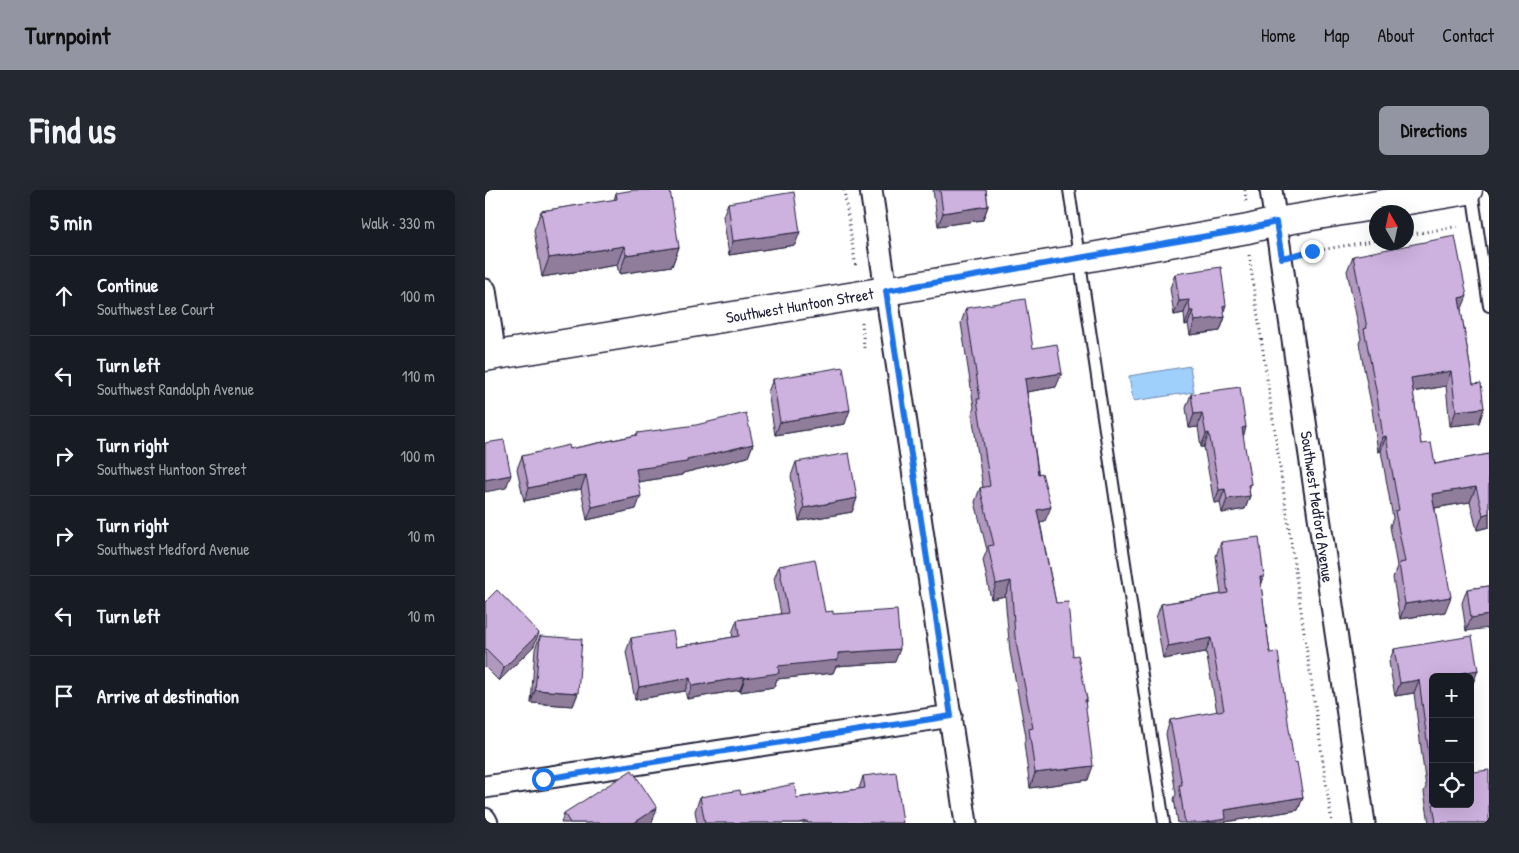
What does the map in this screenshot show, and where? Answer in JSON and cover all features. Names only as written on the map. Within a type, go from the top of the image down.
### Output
[{"type":"main road","name":"Southwest Huntoon Street","points":[[490,356],[1080,259],[1248,229],[1276,222],[1470,190]]},
{"type":"street","points":[[871,190],[966,823]]},
{"type":"street","name":"Southwest Medford Avenue","points":[[1271,190],[1364,823]]},
{"type":"street","points":[[485,290],[490,356]]},
{"type":"street","points":[[485,787],[951,716]]},
{"type":"street","points":[[485,819],[487,823]]},
{"type":"lane","points":[[1069,190],[1164,823]]},
{"type":"lane","points":[[1470,190],[1477,223],[1489,306]]},
{"type":"path","points":[[1245,190],[1250,265],[1332,823]]},
{"type":"path","points":[[1414,234],[1477,223]]},
{"type":"path","points":[[1250,265],[1312,251],[1369,241]]},
{"type":"water","points":[[1190,366],[1194,392],[1133,401],[1129,376]]},
{"type":"building","points":[[634,190],[670,190],[679,247],[626,255],[624,246],[549,258],[541,211],[617,199],[616,193]]},
{"type":"building","points":[[940,190],[986,190],[988,206],[943,213]]},
{"type":"building","points":[[794,192],[800,232],[733,241],[728,203]]},
{"type":"building","points":[[1455,236],[1467,296],[1459,298],[1473,384],[1481,383],[1484,408],[1456,411],[1451,371],[1411,378],[1421,444],[1431,443],[1435,464],[1489,454],[1489,513],[1483,515],[1476,487],[1432,494],[1451,597],[1405,604],[1399,563],[1405,562],[1395,511],[1399,510],[1386,436],[1383,437],[1364,329],[1367,328],[1353,256],[1384,250],[1414,250],[1414,244]]},
{"type":"building","points":[[1221,267],[1226,305],[1223,306],[1225,317],[1195,321],[1193,311],[1190,311],[1189,300],[1179,301],[1175,274]]},
{"type":"building","points":[[1025,299],[1033,348],[1057,344],[1062,373],[1025,379],[1038,474],[1042,473],[1051,507],[1037,510],[1056,603],[1068,602],[1073,656],[1078,655],[1087,699],[1085,700],[1093,766],[1035,773],[1029,729],[1033,728],[1015,637],[1011,581],[996,584],[988,546],[994,545],[980,488],[990,486],[977,399],[980,399],[966,308]]},
{"type":"building","points":[[843,367],[850,410],[780,422],[773,379]]},
{"type":"building","points":[[1240,387],[1246,427],[1242,428],[1251,484],[1248,485],[1250,496],[1227,499],[1225,489],[1219,490],[1209,433],[1206,434],[1202,413],[1194,414],[1191,394]]},
{"type":"building","points":[[746,413],[753,444],[687,460],[687,462],[636,469],[641,496],[592,507],[586,475],[529,488],[522,456],[569,445],[570,449],[637,435],[637,433],[696,425]]},
{"type":"building","points":[[504,440],[511,475],[485,480],[485,443]]},
{"type":"building","points":[[849,453],[857,498],[804,508],[796,462]]},
{"type":"building","points":[[1259,537],[1264,577],[1260,577],[1270,653],[1278,652],[1294,763],[1297,762],[1303,797],[1225,810],[1226,819],[1201,823],[1185,823],[1179,785],[1182,785],[1170,720],[1224,710],[1211,638],[1168,646],[1161,604],[1228,593],[1221,542]]},
{"type":"building","points":[[815,559],[825,612],[833,611],[833,614],[897,610],[900,649],[838,653],[838,660],[778,666],[779,673],[692,686],[690,678],[639,687],[631,638],[673,631],[676,647],[739,636],[737,620],[788,613],[779,566]]},
{"type":"building","points":[[1489,586],[1489,615],[1471,618],[1467,589]]},
{"type":"building","points":[[497,590],[539,633],[504,668],[485,649],[485,602]]},
{"type":"building","points":[[540,636],[582,639],[578,693],[535,690]]},
{"type":"building","points":[[1472,636],[1478,670],[1461,673],[1429,673],[1429,755],[1419,680],[1400,683],[1394,649]]},
{"type":"building","points":[[632,770],[657,808],[634,823],[570,823],[564,813]]},
{"type":"building","points":[[1489,770],[1489,823],[1436,823],[1434,808],[1474,808],[1474,772]]},
{"type":"building","points":[[896,772],[903,823],[808,823],[807,821],[798,823],[705,823],[700,797],[740,790],[741,795],[794,784],[797,798],[865,788],[863,776]]},
{"type":"route","points":[[543,779],[951,716],[886,291],[1080,259],[1248,229],[1276,222],[1282,258],[1312,251]]}]
